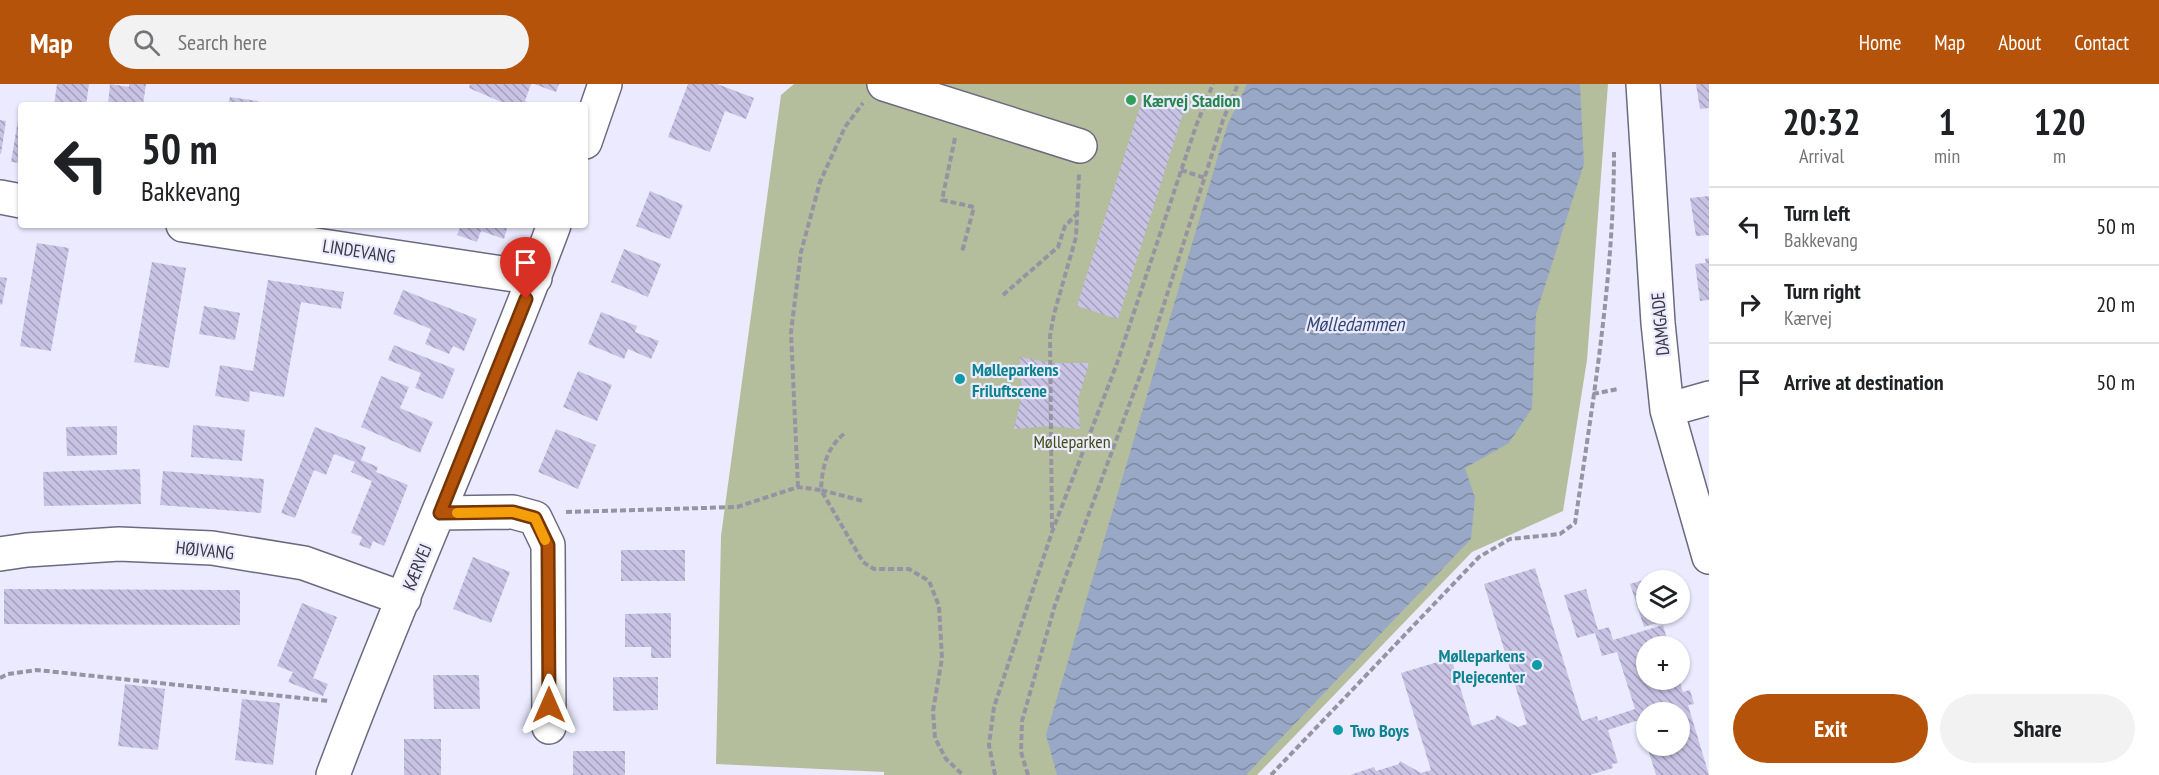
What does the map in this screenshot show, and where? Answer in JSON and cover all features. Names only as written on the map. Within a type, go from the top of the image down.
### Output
[{"type":"street","points":[[588,133],[605,84]]},
{"type":"street","name":"DAMGADE","points":[[1643,84],[1658,323],[1667,410],[1709,557]]},
{"type":"street","points":[[874,93],[962,108],[1080,146]]},
{"type":"street","points":[[0,197],[18,200]]},
{"type":"street","name":"LINDEVANG","points":[[203,228],[535,278]]},
{"type":"street","name":"KÆRVEJ","points":[[333,775],[359,704],[440,513],[553,228]]},
{"type":"street","points":[[1667,410],[1709,398]]},
{"type":"street","points":[[440,513],[513,512],[535,518],[548,545],[549,727]]},
{"type":"street","name":"HØJVANG","points":[[0,554],[119,544],[212,548],[304,563],[404,599]]},
{"type":"path","points":[[995,775],[988,745],[994,707],[1052,532],[1116,366],[1196,126],[1213,84]]},
{"type":"path","points":[[1028,775],[1022,752],[1022,721],[1055,605],[1147,357],[1223,120],[1238,84]]},
{"type":"path","points":[[798,487],[790,332],[801,252],[820,182],[845,127],[874,93]]},
{"type":"path","points":[[962,108],[942,200],[974,207],[962,252]]},
{"type":"path","points":[[1271,775],[1479,556],[1510,539],[1560,534],[1575,523],[1603,321],[1612,210],[1614,145]]},
{"type":"path","points":[[1052,532],[1050,336],[1076,237],[1080,146]]},
{"type":"path","points":[[1181,170],[1206,178]]},
{"type":"path","points":[[1003,295],[1058,247],[1065,226],[1077,213]]},
{"type":"path","points":[[1593,394],[1618,389]]},
{"type":"path","points":[[844,434],[831,449],[825,462],[821,490],[862,562],[874,569],[909,569],[928,581],[939,606],[942,658],[933,711],[934,738],[946,759],[963,775]]},
{"type":"path","points":[[535,518],[575,511],[737,507],[798,487],[821,490],[863,501]]},
{"type":"path","points":[[0,678],[8,674],[37,670],[359,704]]},
{"type":"green space","name":"Mølleparken","points":[[794,84],[1608,84],[1587,360],[1563,511],[1472,552],[1257,775],[884,775],[884,772],[716,764],[721,536],[781,95]]},
{"type":"water","name":"Mølledammen","points":[[1247,84],[1580,84],[1584,164],[1536,314],[1532,408],[1509,443],[1465,468],[1475,498],[1471,539],[1246,775],[1057,775],[1046,735],[1227,126]]},
{"type":"building","points":[[57,84],[89,84],[86,102],[54,102]]},
{"type":"building","points":[[110,84],[129,87],[129,84],[146,84],[143,102],[108,102]]},
{"type":"building","points":[[470,84],[531,84],[525,101],[527,102],[501,102],[469,88]]},
{"type":"building","points":[[534,84],[559,84],[556,92]]},
{"type":"building","points":[[688,84],[717,84],[754,98],[746,119],[725,111],[710,152],[668,137]]},
{"type":"building","points":[[1696,84],[1709,84],[1709,108],[1700,109]]},
{"type":"building","points":[[230,97],[258,101],[258,102],[229,102]]},
{"type":"building","points":[[1143,97],[1184,110],[1118,319],[1077,306]]},
{"type":"building","points":[[0,120],[6,121],[1,154],[0,154]]},
{"type":"building","points":[[18,120],[18,163],[11,162]]},
{"type":"building","points":[[650,191],[683,205],[670,239],[636,226]]},
{"type":"building","points":[[1709,196],[1709,235],[1696,236],[1690,198]]},
{"type":"building","points":[[460,228],[507,228],[504,239],[481,231],[477,242],[457,235]]},
{"type":"building","points":[[37,243],[69,248],[51,351],[20,346]]},
{"type":"building","points":[[624,249],[661,264],[648,297],[611,282]]},
{"type":"building","points":[[1709,258],[1709,300],[1700,301],[1695,264],[1706,263],[1705,259]]},
{"type":"building","points":[[152,262],[186,268],[169,368],[134,362]]},
{"type":"building","points":[[0,277],[7,278],[2,305],[0,304]]},
{"type":"building","points":[[268,280],[344,292],[341,309],[301,302],[284,397],[250,391],[249,402],[215,396],[220,365],[253,371]]},
{"type":"building","points":[[403,290],[477,319],[464,351],[453,346],[449,354],[425,344],[431,329],[393,314]]},
{"type":"building","points":[[204,306],[240,313],[235,340],[199,334]]},
{"type":"building","points":[[601,312],[637,326],[635,332],[659,341],[651,359],[628,349],[624,359],[588,344]]},
{"type":"building","points":[[394,345],[455,369],[443,399],[415,388],[421,373],[388,360]]},
{"type":"building","points":[[1020,357],[1051,363],[1089,363],[1078,399],[1080,429],[1049,426],[1014,429],[1022,396]]},
{"type":"building","points":[[578,371],[612,385],[597,421],[563,407]]},
{"type":"building","points":[[381,376],[409,387],[400,408],[433,422],[420,453],[361,427]]},
{"type":"building","points":[[193,425],[245,430],[242,461],[191,457]]},
{"type":"building","points":[[117,426],[117,455],[67,456],[66,427]]},
{"type":"building","points":[[315,427],[366,447],[361,460],[378,467],[376,472],[408,485],[384,546],[373,541],[370,549],[359,545],[362,537],[351,533],[372,481],[351,472],[355,462],[334,454],[326,475],[314,470],[295,518],[281,513]]},
{"type":"building","points":[[556,429],[596,445],[578,489],[538,472]]},
{"type":"building","points":[[140,469],[141,504],[44,506],[43,472]]},
{"type":"building","points":[[163,471],[264,479],[261,513],[160,505]]},
{"type":"building","points":[[621,550],[685,550],[685,581],[621,581]]},
{"type":"building","points":[[473,557],[510,572],[491,623],[453,609]]},
{"type":"building","name":"Mølleparkens Plejecenter","points":[[1535,568],[1582,721],[1597,716],[1598,721],[1635,709],[1617,652],[1602,656],[1595,633],[1577,638],[1564,595],[1586,589],[1598,630],[1609,627],[1613,640],[1663,625],[1666,636],[1636,636],[1636,690],[1682,690],[1683,692],[1690,690],[1694,704],[1690,705],[1690,702],[1636,702],[1636,721],[1608,730],[1618,763],[1612,764],[1613,768],[1590,775],[1350,775],[1374,767],[1376,771],[1399,764],[1400,761],[1421,773],[1431,770],[1401,673],[1451,658],[1472,726],[1495,719],[1497,715],[1518,727],[1527,724],[1484,584]]},
{"type":"building","points":[[1636,582],[1636,602],[1630,584]]},
{"type":"building","points":[[4,589],[240,590],[240,625],[4,624]]},
{"type":"building","points":[[302,603],[337,617],[313,678],[328,684],[323,696],[288,682],[293,672],[277,666]]},
{"type":"building","points":[[671,613],[671,658],[651,658],[651,647],[625,647],[625,614]]},
{"type":"building","points":[[433,675],[479,675],[480,709],[434,709]]},
{"type":"building","points":[[613,677],[658,677],[658,710],[613,711]]},
{"type":"building","points":[[125,684],[165,689],[158,750],[118,746]]},
{"type":"building","points":[[242,699],[280,703],[273,765],[235,760]]},
{"type":"building","name":"Mølleparkens Plejecenter","points":[[1690,712],[1709,775],[1656,775],[1650,756],[1690,756]]},
{"type":"building","points":[[404,739],[441,739],[441,775],[404,775]]},
{"type":"building","points":[[573,751],[625,751],[625,775],[573,775]]},
{"type":"slow traffic","points":[[457,513],[513,512],[535,518],[545,540]]},
{"type":"place","name":"Kærvej Stadion","points":[[1131,100]]},
{"type":"place","name":"Mølleparkens Friluftscene","points":[[960,379]]},
{"type":"place","name":"Mølleparkens Plejecenter","points":[[1537,665]]},
{"type":"place","name":"Two Boys","points":[[1338,730]]},
{"type":"route","points":[[526,299],[440,513],[513,512],[535,518],[548,545],[549,705]]}]
